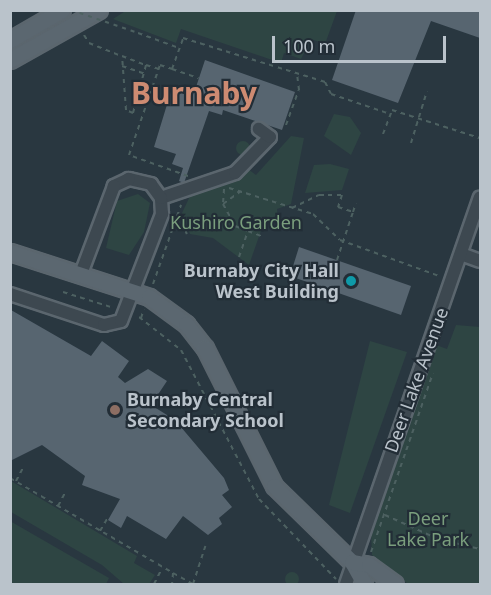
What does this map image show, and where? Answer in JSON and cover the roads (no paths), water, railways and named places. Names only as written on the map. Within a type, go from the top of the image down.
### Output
[{"type":"main road","points":[[10,40],[62,10]]},
{"type":"main road","points":[[10,60],[95,12]]},
{"type":"main road","points":[[10,252],[135,291],[165,306],[192,332],[274,486],[352,562],[364,585]]},
{"type":"main road","points":[[352,562],[369,565],[395,585]]},
{"type":"street","points":[[161,198],[235,173],[270,137],[258,129]]},
{"type":"street","points":[[10,294],[109,325],[126,315],[162,214],[161,198],[151,184],[135,179],[114,186],[81,274]]},
{"type":"street","name":"Deer Lake Avenue","points":[[342,582],[352,562],[480,198]]},
{"type":"street","points":[[461,254],[480,261]]},
{"type":"place","name":"Burnaby City Hall West Building","points":[[351,281]]},
{"type":"place","name":"Burnaby Central Secondary School","points":[[115,410]]},
{"type":"district","name":"Burnaby","points":[[194,93]]},
{"type":"park label","name":"Kushiro Garden","points":[[236,222]]},
{"type":"park label","name":"Deer Lake Park","points":[[428,529]]}]
